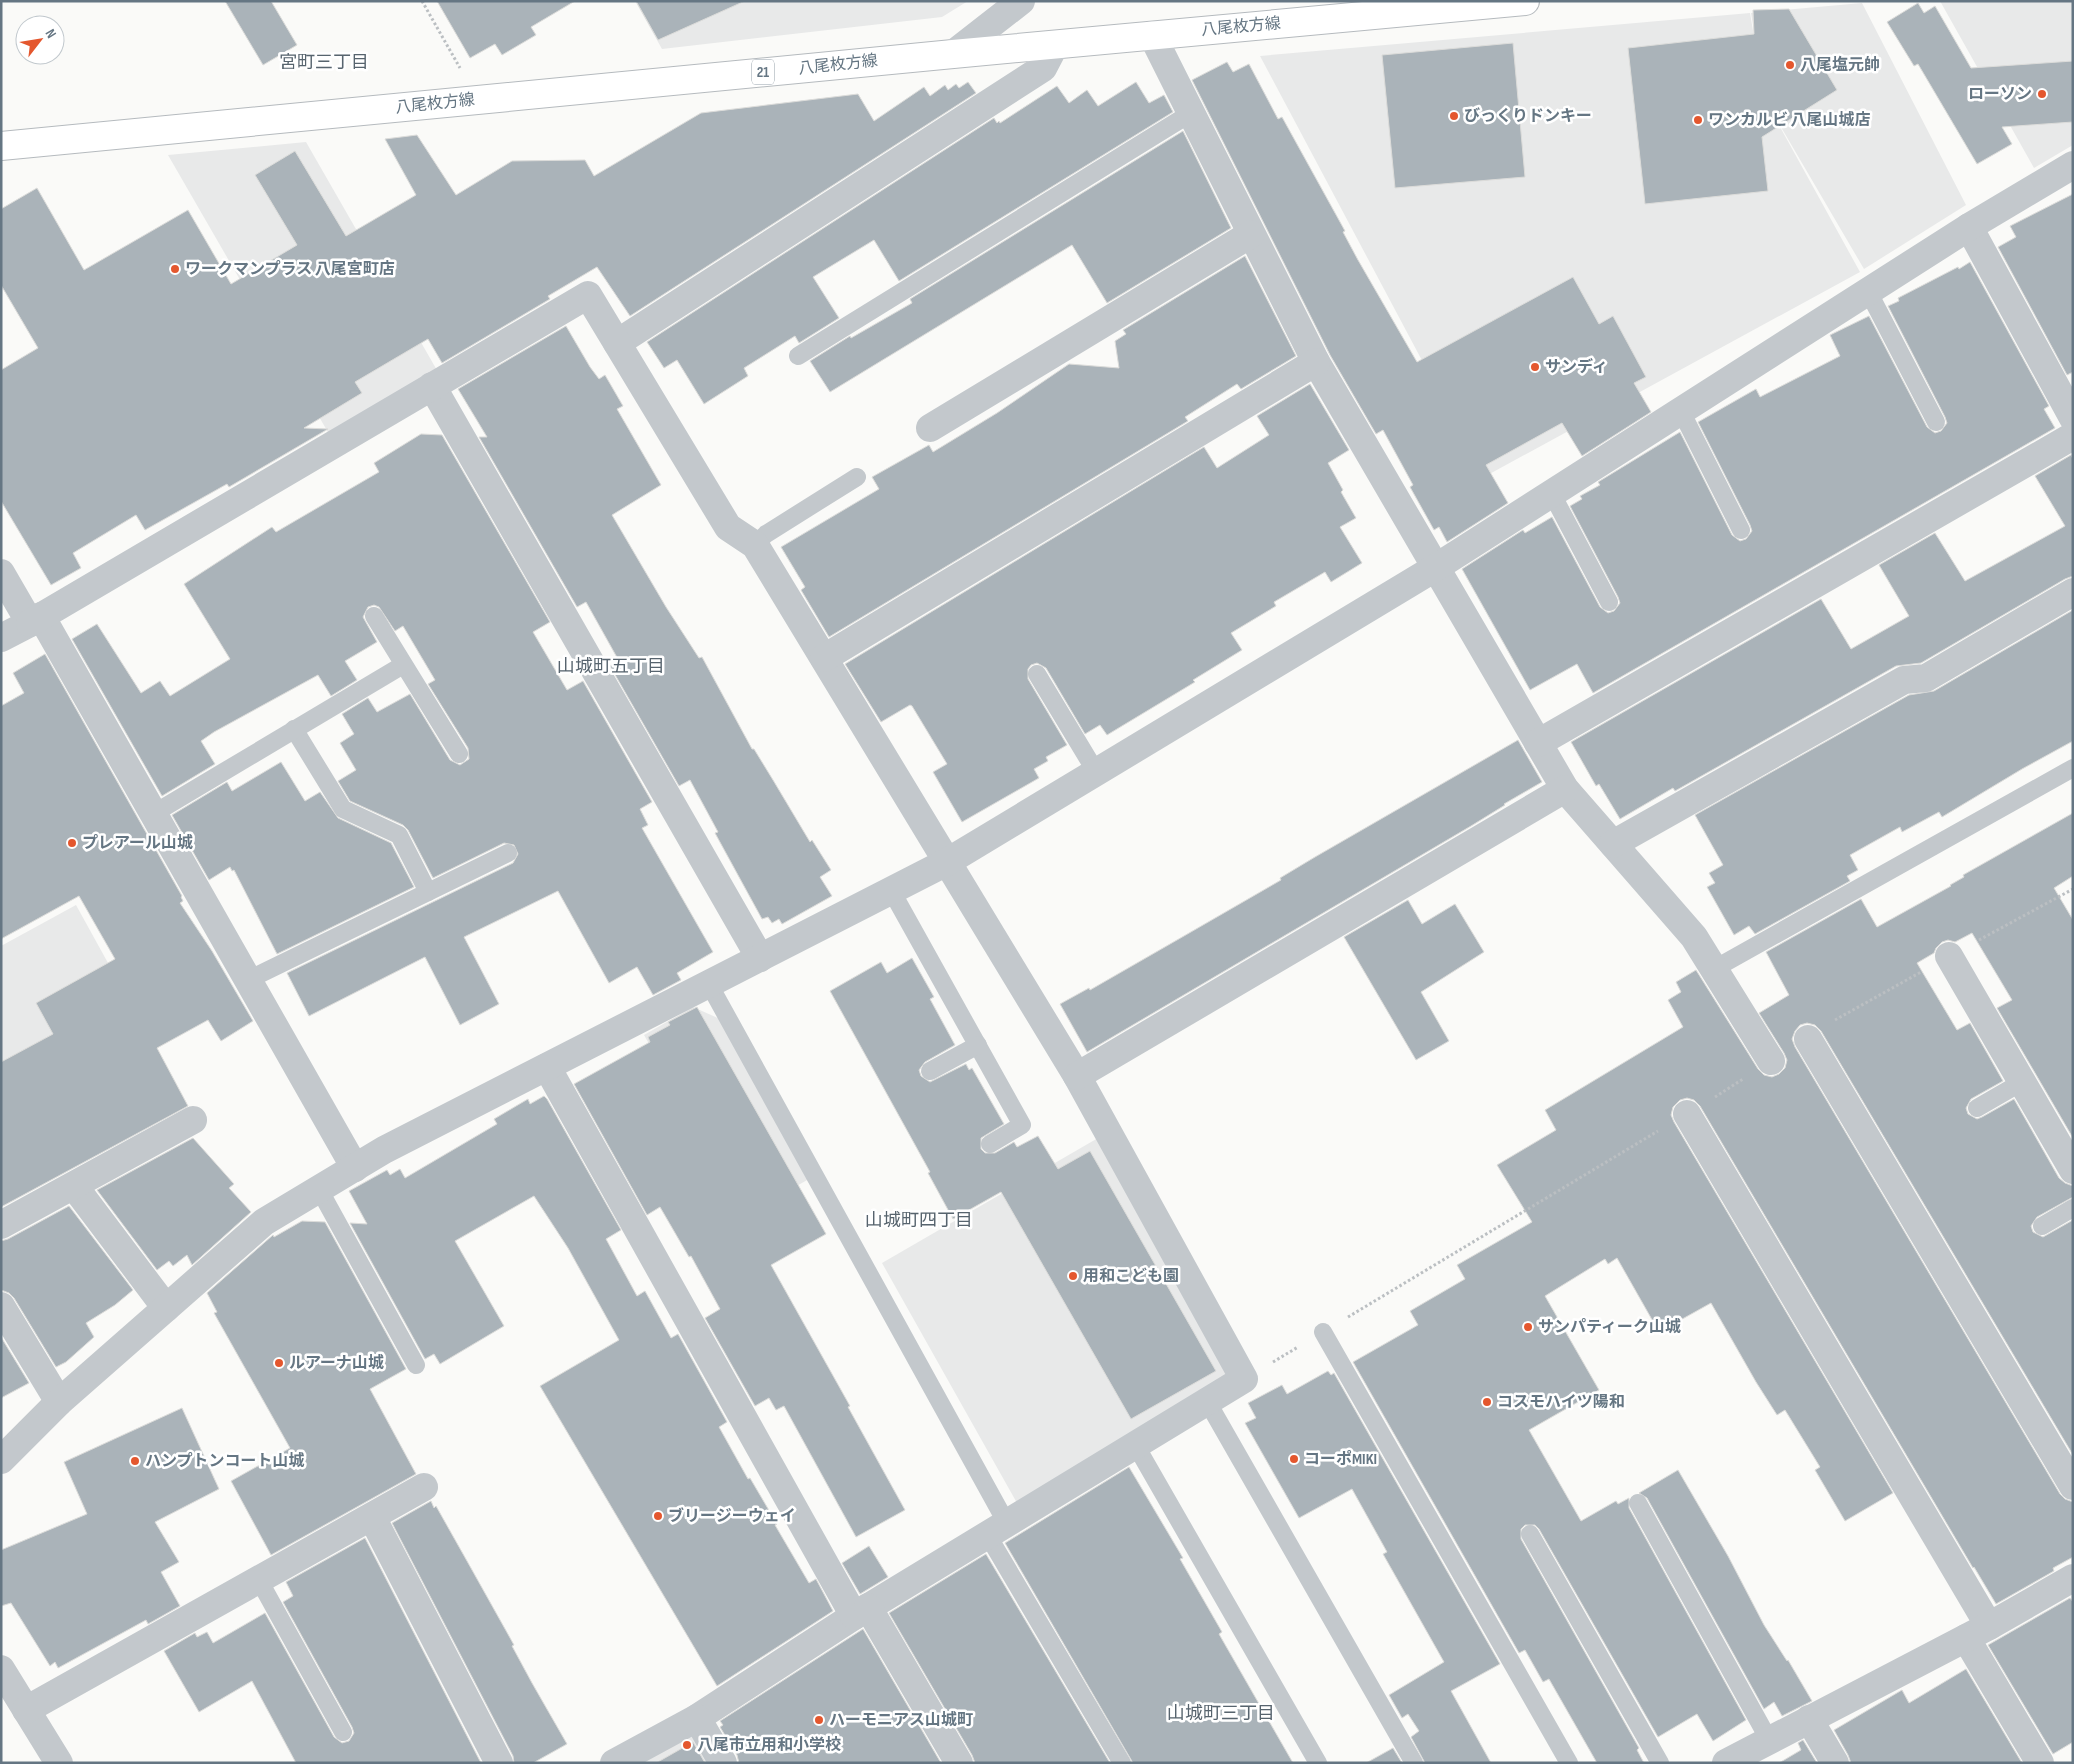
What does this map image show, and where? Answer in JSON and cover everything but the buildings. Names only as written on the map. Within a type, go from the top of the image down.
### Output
[{"type":"main road","name":"八尾枚方線","points":[[1,146],[1525,1]]},
{"type":"street","points":[[953,54],[1021,1]]},
{"type":"street","points":[[1152,35],[1316,362],[1565,789],[1694,937],[1772,1061]]},
{"type":"street","points":[[617,343],[1043,68],[1055,45]]},
{"type":"street","points":[[1,1460],[59,1402],[264,1222],[384,1150],[947,862],[1435,568],[1969,227],[2073,165]]},
{"type":"street","points":[[1969,227],[2073,418]]},
{"type":"street","points":[[930,428],[1251,234]]},
{"type":"street","points":[[1,638],[588,294],[728,527],[755,545],[1077,1076],[1244,1379],[861,1611],[697,1718],[614,1763]]},
{"type":"street","points":[[824,658],[1316,362]]},
{"type":"street","points":[[432,386],[760,958]]},
{"type":"street","points":[[1538,743],[2073,436]]},
{"type":"street","points":[[1,573],[35,619],[153,814],[355,1168]]},
{"type":"street","points":[[1613,844],[1904,680],[1926,678],[2073,592]]},
{"type":"street","points":[[1077,1076],[1565,789]]},
{"type":"street","points":[[1949,956],[2073,1170]]},
{"type":"street","points":[[1808,1039],[2073,1486]]},
{"type":"street","points":[[547,1067],[861,1611],[959,1763]]},
{"type":"street","points":[[1687,1114],[1977,1632],[2040,1763]]},
{"type":"street","points":[[1,1225],[193,1120]]},
{"type":"street","points":[[74,1186],[166,1308]]},
{"type":"street","points":[[1,1306],[59,1402]]},
{"type":"street","points":[[26,1710],[424,1488]]},
{"type":"street","points":[[372,1517],[500,1763]]},
{"type":"street","points":[[1726,1763],[1977,1632],[2073,1578]]},
{"type":"street","points":[[1,1669],[59,1763]]},
{"type":"street","points":[[697,1718],[724,1763]]},
{"type":"street","points":[[1809,1719],[1835,1763]]},
{"type":"lane","points":[[798,356],[1190,113]]},
{"type":"lane","points":[[1868,291],[1936,422]]},
{"type":"lane","points":[[1681,411],[1741,530]]},
{"type":"lane","points":[[755,545],[766,534],[857,477]]},
{"type":"lane","points":[[1552,494],[1609,602]]},
{"type":"lane","points":[[374,616],[459,754]]},
{"type":"lane","points":[[153,814],[403,665]]},
{"type":"lane","points":[[1037,674],[1096,772]]},
{"type":"lane","points":[[294,730],[343,809],[399,836],[428,892]]},
{"type":"lane","points":[[1714,969],[2073,768]]},
{"type":"lane","points":[[248,980],[508,853]]},
{"type":"lane","points":[[891,890],[1022,1125],[990,1144]]},
{"type":"lane","points":[[709,984],[1122,1763]]},
{"type":"lane","points":[[930,1072],[978,1045]]},
{"type":"lane","points":[[1977,1108],[2022,1082]]},
{"type":"lane","points":[[319,1189],[416,1365]]},
{"type":"lane","points":[[2042,1226],[2073,1208]]},
{"type":"lane","points":[[1322,1332],[1569,1763]]},
{"type":"lane","points":[[1207,1401],[1414,1763]]},
{"type":"lane","points":[[1134,1444],[1318,1763]]},
{"type":"lane","points":[[1638,1504],[1769,1740]]},
{"type":"lane","points":[[1530,1534],[1660,1763]]},
{"type":"lane","points":[[258,1580],[343,1732]]},
{"type":"path","points":[[422,1],[462,73]]},
{"type":"shaded area","points":[[635,1],[968,1],[942,17],[662,49]]},
{"type":"shaded area","points":[[1940,1],[2073,1],[2073,145],[2034,168]]},
{"type":"shaded area","points":[[1862,3],[1966,205],[1864,269],[1768,105],[1860,272],[1484,477],[1260,56],[1750,13],[1765,101],[1751,13]]},
{"type":"shaded area","points":[[306,142],[438,372],[329,434],[168,155]]},
{"type":"shaded area","points":[[76,905],[156,1050],[1,1135],[1,946]]},
{"type":"shaded area","points":[[693,1007],[720,1019],[809,1179],[745,1215],[644,1035]]},
{"type":"shaded area","points":[[1098,1138],[1233,1378],[1017,1503],[882,1263]]},
{"type":"shaded area","name":"八尾市立用和小学校","points":[[697,1726],[719,1763],[633,1763]]},
{"type":"place","name":"八尾塩元帥","points":[[1790,65]]},
{"type":"place","name":"ローソン","points":[[2042,94]]},
{"type":"place","name":"びっくりドンキー","points":[[1454,116]]},
{"type":"place","name":"ワンカルビ 八尾山城店","points":[[1698,120]]},
{"type":"place","name":"ワークマンプラス 八尾宮町店","points":[[175,269]]},
{"type":"place","name":"サンディ","points":[[1535,367]]},
{"type":"place","name":"プレアール山城","points":[[72,843]]},
{"type":"place","name":"用和こども園","points":[[1073,1276]]},
{"type":"place","name":"サンパティーク山城","points":[[1528,1327]]},
{"type":"place","name":"ルアーナ山城","points":[[279,1363]]},
{"type":"place","name":"コスモハイツ陽和","points":[[1487,1402]]},
{"type":"place","name":"コーポMIKI","points":[[1294,1459]]},
{"type":"place","name":"ハンプトンコート山城","points":[[135,1461]]},
{"type":"place","name":"ブリージーウェイ","points":[[658,1516]]},
{"type":"place","name":"ハーモニアス山城町","points":[[819,1720]]},
{"type":"place","name":"八尾市立用和小学校","points":[[687,1745]]},
{"type":"district","name":"宮町三丁目","points":[[324,62]]},
{"type":"district","name":"山城町五丁目","points":[[611,666]]},
{"type":"district","name":"山城町四丁目","points":[[919,1220]]},
{"type":"district","name":"山城町三丁目","points":[[1221,1713]]}]
